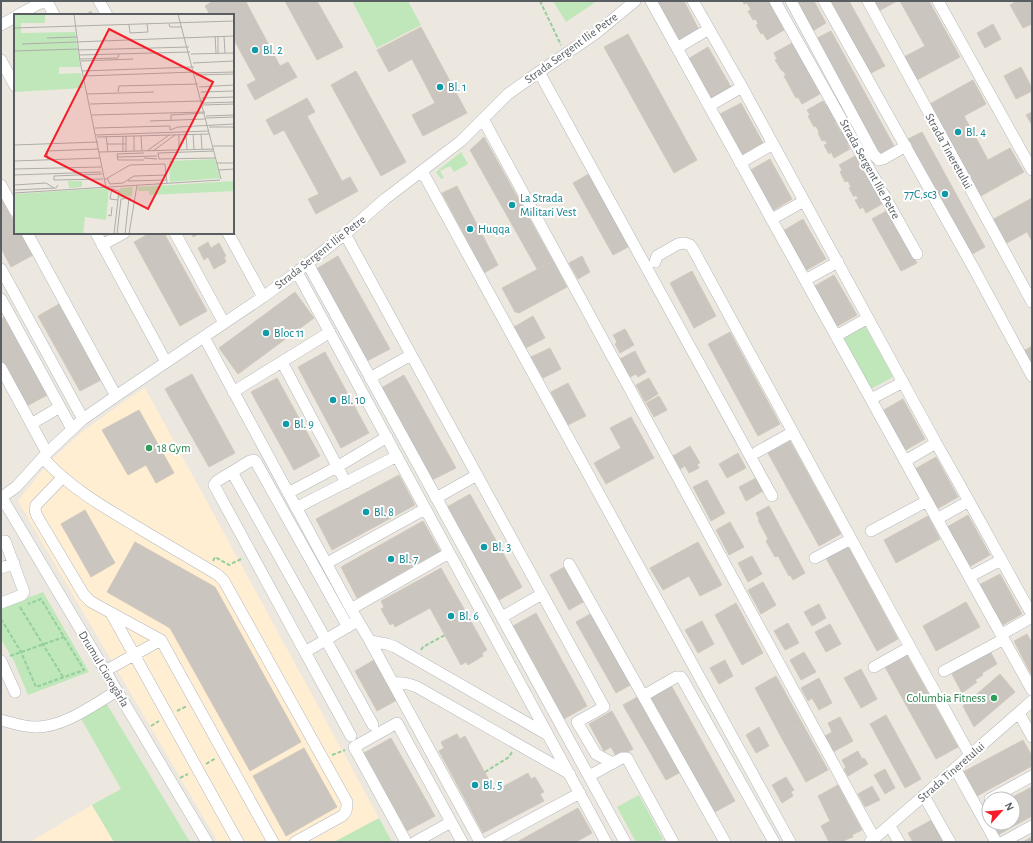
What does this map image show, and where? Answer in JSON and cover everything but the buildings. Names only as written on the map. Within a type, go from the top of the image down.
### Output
[{"type":"street","points":[[20,14],[45,1],[53,14]]},
{"type":"street","points":[[99,1],[106,14]]},
{"type":"street","name":"Strada Sergent Ilie Petre","points":[[2,497],[16,487],[45,455],[83,419],[263,297],[308,264],[385,199],[461,140],[508,94],[595,34],[635,1]]},
{"type":"street","points":[[652,1],[1032,690]]},
{"type":"street","points":[[693,1],[742,87],[1032,616],[1003,637],[944,671]]},
{"type":"street","name":"Strada Sergent Ilie Petre","points":[[775,1],[917,254]]},
{"type":"street","points":[[791,1],[874,155],[879,160],[883,159],[906,146]]},
{"type":"street","points":[[824,1],[906,146],[1032,376]]},
{"type":"street","name":"Strada Tineretului","points":[[868,1],[1032,302]]},
{"type":"street","points":[[938,1],[1032,170]]},
{"type":"street","points":[[1,25],[14,18]]},
{"type":"street","points":[[677,48],[709,29]]},
{"type":"street","points":[[1,60],[14,84]]},
{"type":"street","points":[[539,72],[772,496]]},
{"type":"street","points":[[709,106],[742,87]]},
{"type":"street","points":[[483,119],[872,840]]},
{"type":"street","points":[[740,163],[773,144]]},
{"type":"street","points":[[422,171],[790,842]]},
{"type":"street","points":[[1,185],[14,209]]},
{"type":"street","points":[[772,220],[804,201]]},
{"type":"street","points":[[28,234],[116,396]]},
{"type":"street","points":[[96,234],[166,362]]},
{"type":"street","points":[[102,245],[122,234]]},
{"type":"street","points":[[176,234],[224,323]]},
{"type":"street","points":[[229,234],[263,297]]},
{"type":"street","points":[[345,234],[604,707],[577,722],[596,754],[613,763]]},
{"type":"street","points":[[655,262],[657,256],[678,244],[684,243],[690,245],[693,249],[970,755]]},
{"type":"street","points":[[805,280],[838,262]]},
{"type":"street","points":[[308,264],[625,842]]},
{"type":"street","points":[[1,269],[83,419]]},
{"type":"street","points":[[297,272],[606,842]]},
{"type":"street","points":[[1,299],[72,429]]},
{"type":"street","points":[[836,336],[868,318]]},
{"type":"street","points":[[233,392],[330,332]]},
{"type":"street","points":[[204,337],[351,609],[480,842]]},
{"type":"street","points":[[370,378],[411,355]]},
{"type":"street","points":[[282,362],[346,483]]},
{"type":"street","points":[[1,368],[31,424],[45,455],[63,476],[89,498],[115,515],[218,575],[224,581],[347,802],[346,812],[342,816],[295,842]]},
{"type":"street","points":[[871,400],[903,382]]},
{"type":"street","points":[[31,424],[60,407]]},
{"type":"street","points":[[758,452],[793,432]]},
{"type":"street","points":[[288,493],[338,467],[387,437]]},
{"type":"street","points":[[905,461],[936,443]]},
{"type":"street","points":[[296,508],[397,456]]},
{"type":"street","points":[[348,627],[256,462],[254,460],[250,461],[217,481],[214,485],[406,842]]},
{"type":"street","points":[[232,472],[373,725]]},
{"type":"street","points":[[436,498],[477,475]]},
{"type":"street","points":[[63,476],[36,505],[35,510],[37,516],[84,595],[90,601],[161,640],[273,842]]},
{"type":"street","name":"Drumul Ciorogârla","points":[[2,497],[207,842]]},
{"type":"street","points":[[871,531],[927,501]]},
{"type":"street","points":[[937,519],[969,501]]},
{"type":"street","points":[[327,564],[425,509]]},
{"type":"street","points":[[1,603],[22,595],[24,592],[14,563],[3,541],[23,534]]},
{"type":"street","points":[[815,558],[851,538]]},
{"type":"street","points":[[351,609],[449,553]]},
{"type":"street","points":[[970,577],[1001,560]]},
{"type":"street","points":[[1,568],[14,563]]},
{"type":"street","points":[[569,564],[725,842]]},
{"type":"street","points":[[502,617],[542,594]]},
{"type":"street","points":[[110,612],[238,842]]},
{"type":"street","points":[[305,652],[358,621]]},
{"type":"street","points":[[105,671],[161,640]]},
{"type":"street","points":[[370,641],[387,644],[418,660],[548,735]]},
{"type":"street","points":[[874,667],[910,647]]},
{"type":"street","points":[[4,659],[6,683],[15,692]]},
{"type":"street","points":[[643,696],[676,678],[680,677],[683,680],[774,842]]},
{"type":"street","points":[[393,683],[401,682],[417,687],[570,774]]},
{"type":"street","points":[[1,720],[35,727],[50,726],[65,722],[117,691]]},
{"type":"street","name":"Strada Tineretului","points":[[872,840],[1032,702]]},
{"type":"street","points":[[1019,713],[1032,737]]},
{"type":"street","points":[[352,741],[397,723],[462,842]]},
{"type":"street","points":[[589,776],[622,758],[626,758],[673,842]]},
{"type":"street","points":[[955,768],[996,842]]},
{"type":"street","points":[[1005,791],[1032,776]]},
{"type":"street","points":[[489,842],[580,793]]},
{"type":"street","points":[[924,796],[950,842]]},
{"type":"street","points":[[977,806],[981,804]]},
{"type":"street","points":[[415,842],[451,822]]},
{"type":"street","points":[[890,826],[899,842]]},
{"type":"street","points":[[1003,842],[1032,826]]},
{"type":"path","points":[[540,1],[565,54]]},
{"type":"path","points":[[209,570],[215,557],[229,565],[251,554]]},
{"type":"path","points":[[1,619],[21,652],[36,686],[84,670],[41,599],[27,604]]},
{"type":"path","points":[[20,607],[63,677]]},
{"type":"path","points":[[418,660],[423,647],[444,635]]},
{"type":"path","points":[[4,659],[64,637]]},
{"type":"path","points":[[323,759],[352,741]]},
{"type":"path","points":[[485,772],[509,757],[517,744]]},
{"type":"shaded area","points":[[145,388],[379,818],[334,842],[218,842],[18,501],[48,463],[82,432]]},
{"type":"shaded area","points":[[92,805],[114,842],[30,842]]},
{"type":"green space","points":[[352,1],[408,1],[421,25],[377,48]]},
{"type":"green space","points":[[553,1],[597,1],[566,22]]},
{"type":"green space","points":[[461,152],[468,164],[454,172],[450,166],[440,171],[444,178],[441,179],[436,172]]},
{"type":"green space","points":[[864,324],[893,377],[869,390],[840,338]]},
{"type":"green space","points":[[43,592],[89,672],[28,695],[14,661],[1,639],[1,608]]},
{"type":"green space","points":[[105,701],[190,842],[114,842],[92,805],[121,789],[79,715]]},
{"type":"green space","points":[[639,795],[663,839],[657,842],[636,842],[617,807]]},
{"type":"green space","points":[[379,818],[392,842],[334,842]]},
{"type":"place","name":"Bl. 2","points":[[255,50]]},
{"type":"place","name":"Bl. 1","points":[[440,87]]},
{"type":"place","name":"Bl. 4","points":[[958,132]]},
{"type":"place","name":"77C,sc3","points":[[945,194]]},
{"type":"place","name":"La Strada Militari Vest","points":[[512,205]]},
{"type":"place","name":"Huqqa","points":[[470,229]]},
{"type":"place","name":"Bloc 11","points":[[266,333]]},
{"type":"place","name":"Bl. 10","points":[[333,400]]},
{"type":"place","name":"Bl. 9","points":[[286,424]]},
{"type":"place","name":"18 Gym","points":[[149,448]]},
{"type":"place","name":"Bl. 8","points":[[366,512]]},
{"type":"place","name":"Bl. 3","points":[[484,547]]},
{"type":"place","name":"Bl. 7","points":[[391,559]]},
{"type":"place","name":"Bl. 6","points":[[451,616]]},
{"type":"place","name":"Columbia Fitness","points":[[994,698]]},
{"type":"place","name":"Bl. 5","points":[[475,785]]}]
